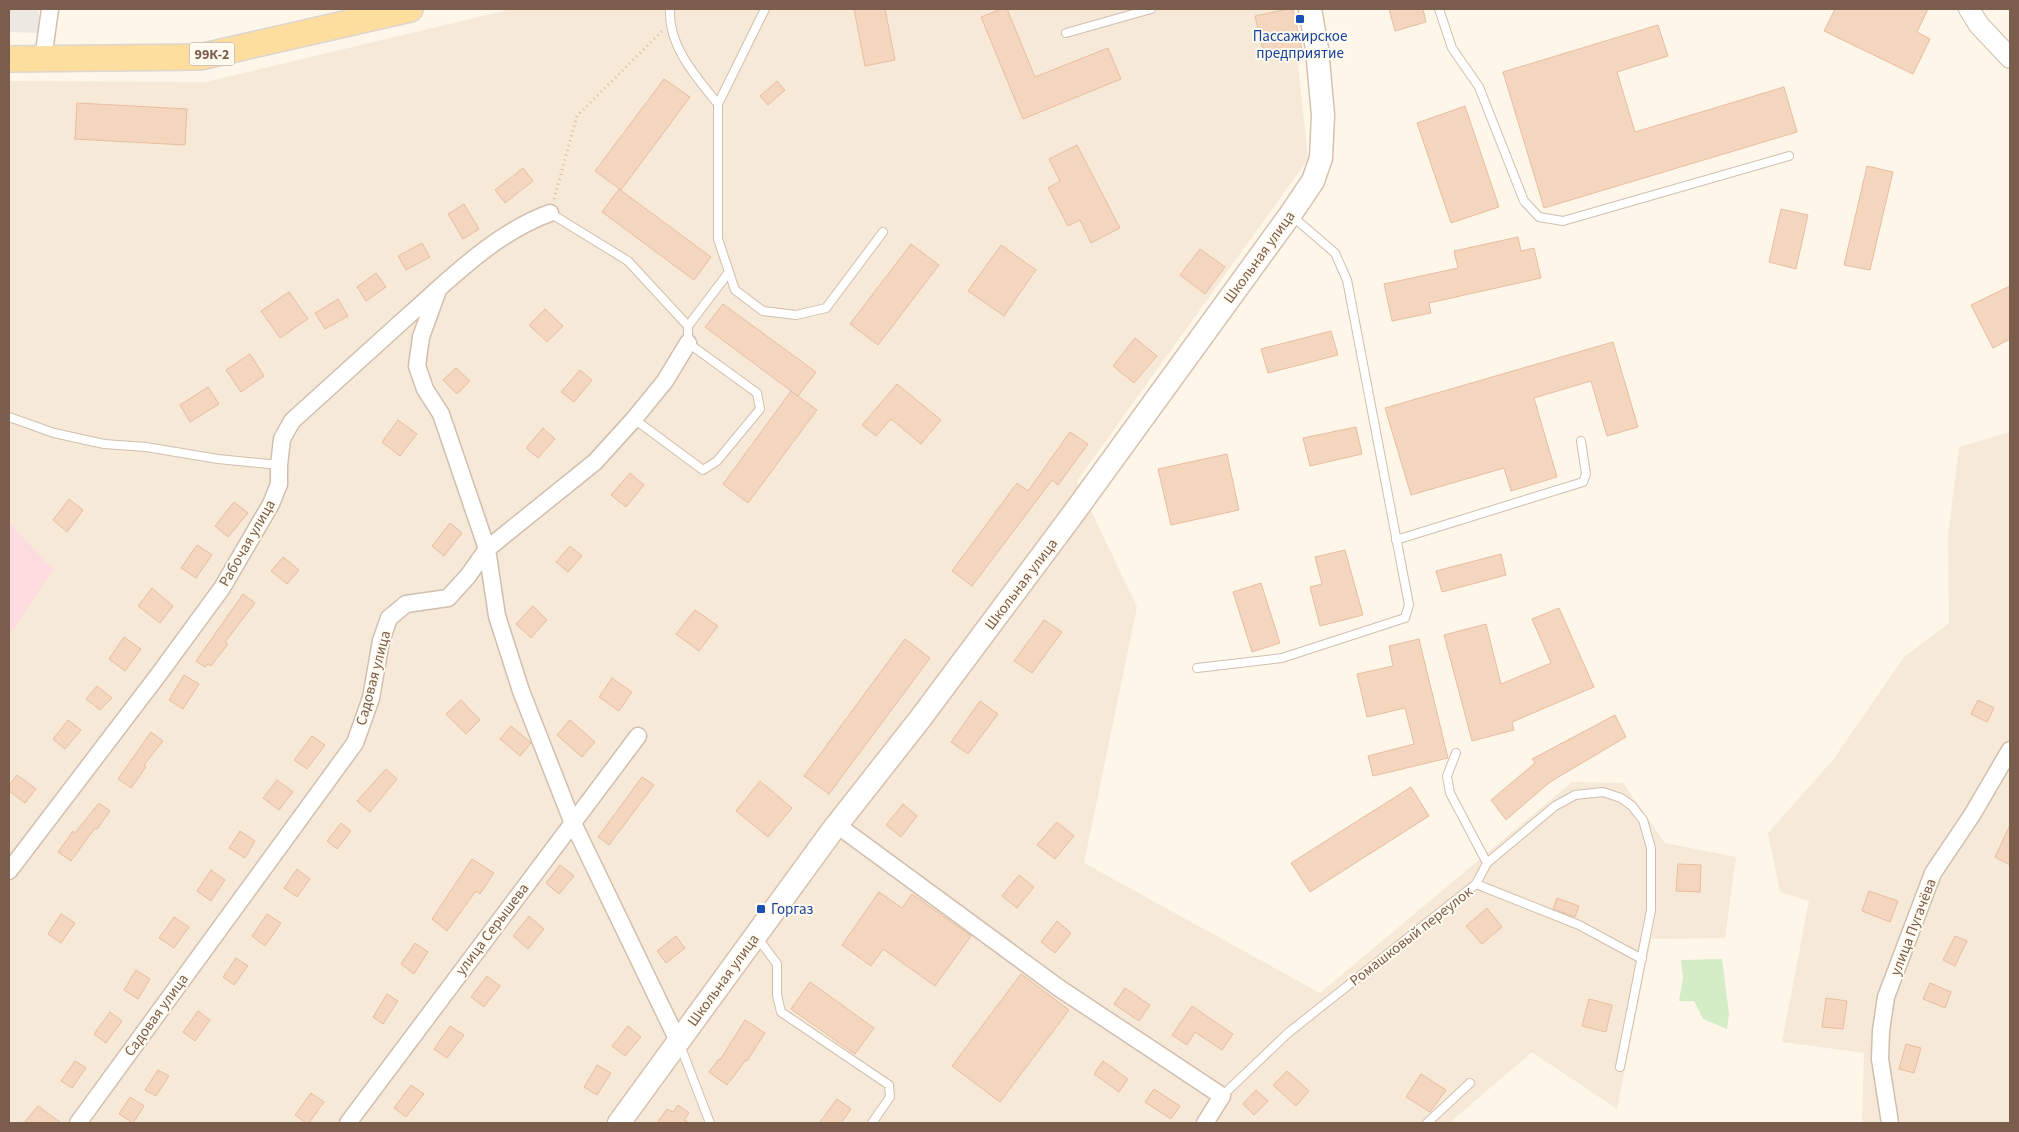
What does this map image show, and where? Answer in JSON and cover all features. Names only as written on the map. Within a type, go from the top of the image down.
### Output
[{"type":"main road","name":"99К-2","points":[[9,59],[200,57],[410,9]]},
{"type":"main road","name":"Школьная улица","points":[[619,1123],[837,825],[920,719],[1073,514],[1313,181],[1321,158],[1323,115],[1317,49],[1310,9]]},
{"type":"street","points":[[43,59],[50,9]]},
{"type":"street","points":[[1969,9],[1979,25],[2010,58]]},
{"type":"street","name":"Рабочая улица","points":[[9,871],[160,674],[222,588],[271,504],[279,484],[282,439],[292,421],[439,288],[492,245],[527,222],[550,213]]},
{"type":"street","points":[[439,288],[421,337],[417,366],[425,390],[441,414],[487,549],[500,626],[521,691],[572,821],[678,1041]]},
{"type":"street","name":"Садовая улица","points":[[78,1123],[355,743],[371,698],[381,641],[389,618],[406,604],[448,598],[468,576],[487,549],[595,462],[634,419],[664,381],[688,343]]},
{"type":"street","name":"улица Серышева","points":[[348,1123],[572,821],[638,736]]},
{"type":"street","name":"улица Пугачёва","points":[[1890,1123],[1880,1059],[1881,1031],[1886,997],[1933,873],[1972,815],[2010,750]]},
{"type":"street","points":[[837,825],[1058,988],[1222,1096],[1205,1123]]},
{"type":"lane","points":[[670,9],[669,23],[687,66],[718,104]]},
{"type":"lane","points":[[765,9],[718,104],[718,239],[735,290],[763,311],[796,314],[826,308],[883,232]]},
{"type":"lane","points":[[1066,33],[1151,9]]},
{"type":"lane","points":[[1440,9],[1452,48],[1478,87],[1524,201],[1539,217],[1563,221],[1789,156]]},
{"type":"lane","points":[[550,213],[628,261],[688,326]]},
{"type":"lane","points":[[1197,668],[1282,658],[1404,618],[1409,605],[1347,280],[1335,253],[1290,215]]},
{"type":"lane","points":[[634,419],[703,470],[717,460],[760,409],[757,393],[688,343],[688,326],[729,272]]},
{"type":"lane","points":[[9,417],[54,433],[104,444],[146,447],[218,459],[279,465]]},
{"type":"lane","points":[[1396,540],[1582,482],[1586,474],[1581,441]]},
{"type":"lane","points":[[1456,753],[1447,776],[1450,794],[1487,863]]},
{"type":"lane","name":"Ромашковый переулок","points":[[1222,1096],[1288,1033],[1476,884],[1487,863],[1555,806],[1575,795],[1603,792],[1621,798],[1632,806],[1643,820],[1651,848],[1651,910],[1620,1067]]},
{"type":"lane","points":[[1476,884],[1579,925],[1642,959]]},
{"type":"lane","points":[[755,935],[777,964],[777,994],[782,1012],[889,1085],[890,1097],[872,1123]]},
{"type":"lane","points":[[678,1041],[710,1123]]},
{"type":"lane","points":[[1427,1123],[1470,1083]]},
{"type":"path","points":[[550,213],[577,116],[669,23]]},
{"type":"shaded area","points":[[9,9],[38,9],[40,33],[9,32]]},
{"type":"shaded area","points":[[512,9],[1292,9],[1308,159],[1077,481],[1137,607],[1084,863],[1320,993],[1572,782],[1623,783],[1665,843],[1736,857],[1725,938],[1651,939],[1617,1109],[1532,1052],[1449,1123],[9,1123],[9,81],[206,82]]},
{"type":"shaded area","points":[[2010,432],[2010,1123],[1862,1123],[1864,1053],[1782,1042],[1809,901],[1780,892],[1768,833],[1833,760],[1904,657],[1949,623],[1948,535],[1959,447]]},
{"type":"shaded area","points":[[9,522],[53,570],[9,637]]},
{"type":"green space","points":[[1722,959],[1729,1014],[1727,1029],[1703,1019],[1694,1001],[1679,1001],[1683,978],[1681,960]]},
{"type":"building","points":[[854,9],[885,9],[895,60],[865,66]]},
{"type":"building","points":[[1001,9],[1007,9],[1035,77],[1108,48],[1121,79],[1023,119],[981,17]]},
{"type":"building","points":[[1293,9],[1302,50],[1265,58],[1255,16]]},
{"type":"building","points":[[1389,9],[1423,9],[1426,22],[1395,31]]},
{"type":"building","points":[[1835,9],[1928,9],[1917,32],[1930,39],[1913,74],[1824,31]]},
{"type":"building","points":[[1658,25],[1668,56],[1617,72],[1635,132],[1784,87],[1797,132],[1544,208],[1503,72]]},
{"type":"building","points":[[664,79],[690,97],[621,190],[595,171]]},
{"type":"building","points":[[777,81],[785,90],[768,105],[760,96]]},
{"type":"building","points":[[77,103],[187,109],[185,145],[75,139]]},
{"type":"building","points":[[1465,106],[1499,207],[1451,223],[1417,123]]},
{"type":"building","points":[[1077,145],[1120,228],[1091,243],[1080,220],[1068,226],[1048,188],[1060,181],[1049,159]]},
{"type":"building","points":[[1867,166],[1893,172],[1870,270],[1844,265]]},
{"type":"building","points":[[523,168],[533,181],[505,203],[495,190]]},
{"type":"building","points":[[619,189],[711,257],[694,280],[602,212]]},
{"type":"building","points":[[464,204],[479,229],[463,239],[448,214]]},
{"type":"building","points":[[1781,209],[1808,215],[1796,269],[1769,262]]},
{"type":"building","points":[[1518,237],[1521,251],[1534,248],[1541,278],[1429,303],[1431,313],[1392,321],[1384,284],[1458,268],[1454,251]]},
{"type":"building","points":[[422,243],[430,257],[406,270],[398,256]]},
{"type":"building","points":[[911,244],[939,265],[878,345],[850,324]]},
{"type":"building","points":[[1001,245],[1036,270],[1004,316],[968,291]]},
{"type":"building","points":[[1200,249],[1225,267],[1205,294],[1180,275]]},
{"type":"building","points":[[376,273],[386,287],[366,301],[357,287]]},
{"type":"building","points":[[2010,286],[2010,339],[1993,348],[1971,305]]},
{"type":"building","points":[[289,292],[308,319],[280,338],[261,311]]},
{"type":"building","points":[[338,299],[348,316],[325,329],[315,313]]},
{"type":"building","points":[[723,304],[816,372],[798,396],[705,327]]},
{"type":"building","points":[[545,309],[563,326],[547,342],[529,325]]},
{"type":"building","points":[[1331,331],[1338,355],[1268,373],[1261,349]]},
{"type":"building","points":[[1135,338],[1157,356],[1134,383],[1113,366]]},
{"type":"building","points":[[1613,342],[1638,427],[1607,436],[1591,381],[1534,398],[1557,477],[1511,491],[1504,468],[1411,495],[1385,408]]},
{"type":"building","points":[[250,354],[264,376],[241,392],[226,370]]},
{"type":"building","points":[[456,368],[470,381],[457,394],[443,380]]},
{"type":"building","points":[[580,370],[592,380],[574,402],[561,392]]},
{"type":"building","points":[[897,384],[941,420],[921,444],[891,419],[876,436],[862,425]]},
{"type":"building","points":[[208,387],[219,404],[190,422],[180,405]]},
{"type":"building","points":[[791,391],[817,410],[748,503],[723,484]]},
{"type":"building","points":[[398,420],[417,434],[400,456],[382,442]]},
{"type":"building","points":[[1356,427],[1362,454],[1310,466],[1303,438]]},
{"type":"building","points":[[543,428],[555,439],[538,458],[526,448]]},
{"type":"building","points":[[1070,432],[1088,444],[1058,485],[1052,480],[972,586],[952,571],[1017,483],[1028,491]]},
{"type":"building","points":[[1227,454],[1239,510],[1171,525],[1158,469]]},
{"type":"building","points":[[630,473],[644,485],[626,507],[611,495]]},
{"type":"building","points":[[69,499],[83,510],[67,532],[53,520]]},
{"type":"building","points":[[234,502],[248,513],[228,537],[215,526]]},
{"type":"building","points":[[450,523],[462,533],[444,556],[432,546]]},
{"type":"building","points":[[197,545],[212,555],[196,578],[181,568]]},
{"type":"building","points":[[570,546],[582,556],[568,572],[556,562]]},
{"type":"building","points":[[1345,550],[1363,615],[1320,626],[1310,587],[1322,584],[1315,557]]},
{"type":"building","points":[[1501,554],[1506,575],[1442,592],[1436,571]]},
{"type":"building","points":[[283,557],[299,570],[287,584],[271,571]]},
{"type":"building","points":[[1261,583],[1280,643],[1252,652],[1233,592]]},
{"type":"building","points":[[152,588],[173,606],[160,623],[138,606]]},
{"type":"building","points":[[243,594],[255,603],[225,642],[228,644],[211,666],[208,664],[205,667],[196,661]]},
{"type":"building","points":[[533,606],[547,620],[531,638],[516,624]]},
{"type":"building","points":[[1559,608],[1594,687],[1512,722],[1514,730],[1472,741],[1444,635],[1486,624],[1501,684],[1551,663],[1532,619]]},
{"type":"building","points":[[695,610],[718,626],[699,651],[676,634]]},
{"type":"building","points":[[1044,620],[1062,632],[1032,673],[1014,661]]},
{"type":"building","points":[[124,637],[141,649],[125,671],[109,659]]},
{"type":"building","points":[[905,639],[930,658],[829,794],[804,776]]},
{"type":"building","points":[[1419,639],[1448,758],[1373,776],[1368,756],[1414,744],[1405,708],[1367,717],[1357,674],[1393,666],[1389,646]]},
{"type":"building","points":[[184,675],[199,684],[183,709],[169,700]]},
{"type":"building","points":[[612,678],[632,692],[619,711],[599,697]]},
{"type":"building","points":[[97,686],[112,698],[100,710],[86,699]]},
{"type":"building","points":[[461,700],[480,720],[466,734],[446,714]]},
{"type":"building","points":[[1978,700],[1994,708],[1987,722],[1971,714]]},
{"type":"building","points":[[980,701],[998,714],[968,754],[951,742]]},
{"type":"building","points":[[1615,715],[1626,737],[1550,782],[1506,820],[1491,800],[1535,763],[1532,759]]},
{"type":"building","points":[[68,720],[81,730],[65,749],[53,739]]},
{"type":"building","points":[[570,720],[595,742],[582,757],[557,735]]},
{"type":"building","points":[[511,726],[531,743],[520,756],[500,739]]},
{"type":"building","points":[[151,732],[163,741],[144,765],[146,767],[131,788],[118,779]]},
{"type":"building","points":[[312,736],[325,745],[307,769],[294,760]]},
{"type":"building","points":[[386,769],[397,779],[370,812],[357,801]]},
{"type":"building","points":[[17,775],[36,789],[25,803],[9,791],[9,785]]},
{"type":"building","points":[[642,777],[654,785],[609,845],[598,837]]},
{"type":"building","points":[[277,780],[293,792],[279,810],[263,798]]},
{"type":"building","points":[[760,781],[792,808],[768,837],[736,811]]},
{"type":"building","points":[[1411,787],[1429,816],[1310,892],[1291,863]]},
{"type":"building","points":[[99,803],[110,811],[71,861],[58,852],[73,831],[75,833]]},
{"type":"building","points":[[903,804],[917,816],[901,837],[886,825]]},
{"type":"building","points":[[1057,822],[1074,836],[1055,859],[1037,845]]},
{"type":"building","points":[[341,823],[351,831],[337,849],[327,841]]},
{"type":"building","points":[[2010,825],[2010,865],[1995,857]]},
{"type":"building","points":[[240,831],[255,841],[245,858],[229,848]]},
{"type":"building","points":[[472,859],[494,873],[480,894],[476,891],[447,931],[432,919]]},
{"type":"building","points":[[1678,864],[1701,865],[1700,892],[1676,891]]},
{"type":"building","points":[[560,865],[574,876],[559,894],[546,883]]},
{"type":"building","points":[[297,869],[310,879],[297,897],[284,888]]},
{"type":"building","points":[[211,870],[225,880],[211,901],[197,891]]},
{"type":"building","points":[[1019,875],[1034,887],[1017,908],[1002,896]]},
{"type":"building","points":[[1869,891],[1898,901],[1890,922],[1862,911]]},
{"type":"building","points":[[879,892],[902,908],[912,894],[971,936],[935,986],[883,949],[871,966],[842,945]]},
{"type":"building","points":[[1557,898],[1579,906],[1575,917],[1553,909]]},
{"type":"building","points":[[1487,908],[1502,927],[1482,944],[1466,926]]},
{"type":"building","points":[[61,914],[75,923],[61,943],[48,934]]},
{"type":"building","points":[[267,914],[281,923],[265,946],[252,936]]},
{"type":"building","points":[[529,916],[544,929],[528,949],[513,936]]},
{"type":"building","points":[[174,917],[189,927],[174,948],[159,938]]},
{"type":"building","points":[[1057,921],[1071,933],[1055,953],[1041,942]]},
{"type":"building","points":[[676,936],[685,948],[666,963],[657,951]]},
{"type":"building","points":[[1955,936],[1967,941],[1955,966],[1943,960]]},
{"type":"building","points":[[415,943],[428,952],[414,974],[401,964]]},
{"type":"building","points":[[236,958],[248,966],[234,985],[223,977]]},
{"type":"building","points":[[136,970],[150,979],[138,999],[124,990]]},
{"type":"building","points":[[1021,974],[1069,1010],[1000,1102],[952,1066]]},
{"type":"building","points":[[487,976],[500,986],[484,1007],[471,997]]},
{"type":"building","points":[[810,982],[874,1028],[855,1054],[791,1009]]},
{"type":"building","points":[[1930,983],[1951,992],[1945,1008],[1923,999]]},
{"type":"building","points":[[1125,988],[1150,1005],[1139,1021],[1114,1004]]},
{"type":"building","points":[[387,994],[398,1001],[383,1024],[373,1017]]},
{"type":"building","points":[[1826,998],[1847,1001],[1843,1029],[1822,1027]]},
{"type":"building","points":[[1589,999],[1612,1005],[1606,1032],[1582,1026]]},
{"type":"building","points":[[1192,1006],[1233,1034],[1222,1050],[1195,1032],[1187,1045],[1172,1035]]},
{"type":"building","points":[[198,1011],[210,1020],[195,1041],[183,1032]]},
{"type":"building","points":[[110,1012],[122,1021],[106,1043],[94,1034]]},
{"type":"building","points":[[745,1020],[765,1033],[747,1061],[727,1085],[709,1072],[720,1060]]},
{"type":"building","points":[[450,1026],[464,1035],[447,1058],[434,1049]]},
{"type":"building","points":[[628,1026],[641,1037],[625,1056],[612,1046]]},
{"type":"building","points":[[1906,1044],[1921,1048],[1914,1073],[1899,1069]]},
{"type":"building","points":[[75,1061],[86,1068],[72,1088],[61,1081]]},
{"type":"building","points":[[1103,1061],[1128,1079],[1119,1092],[1094,1074]]},
{"type":"building","points":[[597,1065],[611,1073],[597,1095],[584,1087]]},
{"type":"building","points":[[158,1070],[169,1076],[156,1096],[145,1090]]},
{"type":"building","points":[[1287,1071],[1309,1091],[1296,1106],[1273,1085]]},
{"type":"building","points":[[1421,1074],[1446,1090],[1430,1112],[1406,1097]]},
{"type":"building","points":[[411,1085],[424,1094],[406,1117],[394,1108]]},
{"type":"building","points":[[1154,1089],[1180,1106],[1171,1119],[1145,1102]]},
{"type":"building","points":[[1256,1090],[1268,1101],[1254,1115],[1243,1104]]},
{"type":"building","points":[[311,1093],[324,1102],[309,1123],[306,1123],[295,1115]]},
{"type":"building","points":[[130,1097],[144,1106],[133,1123],[119,1114]]},
{"type":"building","points":[[837,1099],[851,1109],[841,1123],[819,1123]]},
{"type":"building","points":[[678,1105],[689,1113],[684,1120],[690,1123],[657,1123],[667,1109],[673,1112]]},
{"type":"building","points":[[38,1106],[61,1123],[24,1123]]},
{"type":"place","name":"Пассажирское предприятие","points":[[1300,19]]},
{"type":"place","name":"Горгаз","points":[[761,909]]}]
